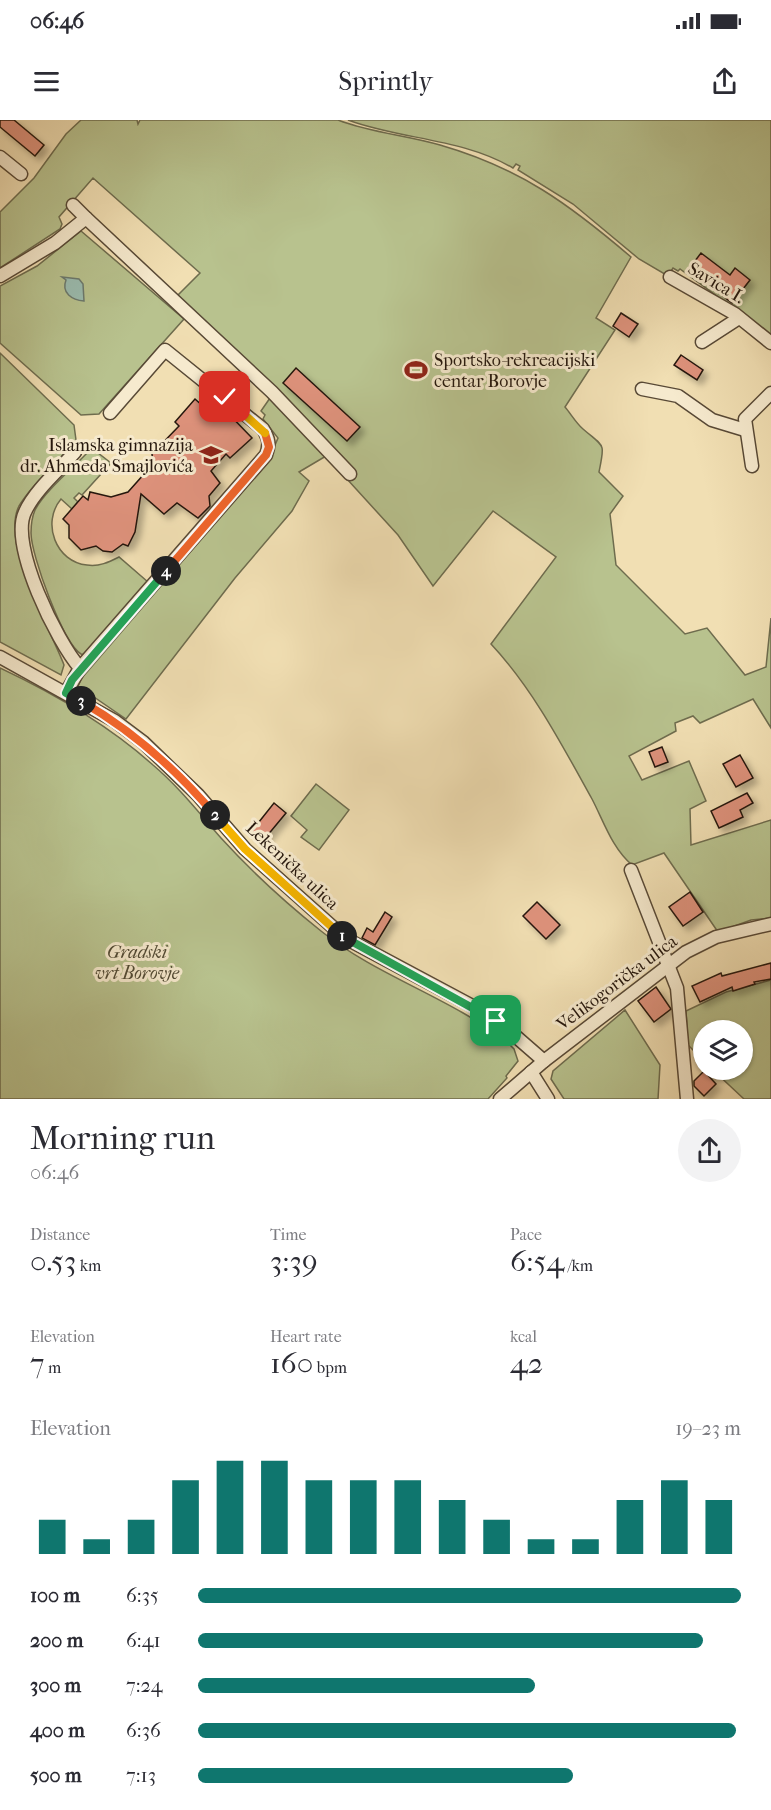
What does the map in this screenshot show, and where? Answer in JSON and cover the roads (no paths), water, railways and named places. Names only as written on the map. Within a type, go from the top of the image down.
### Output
[{"type":"street","points":[[0,157],[21,174]]},
{"type":"street","points":[[73,205],[272,392],[350,474]]},
{"type":"street","points":[[0,276],[55,243],[86,218]]},
{"type":"street","name":"Savica I.","points":[[670,277],[739,318],[771,343]]},
{"type":"street","points":[[702,342],[739,318]]},
{"type":"street","points":[[66,693],[80,668],[259,464],[269,447],[263,429],[165,350],[110,413]]},
{"type":"street","points":[[642,389],[678,396],[712,420],[745,430]]},
{"type":"street","points":[[752,466],[744,419],[771,393]]},
{"type":"street","points":[[75,452],[30,503],[21,523],[21,535],[32,574],[52,622],[65,648],[80,668]]},
{"type":"street","name":"Lekenička ulica","points":[[0,657],[115,721],[143,742],[198,795],[245,849],[359,948],[478,1009],[513,1034],[544,1061]]},
{"type":"street","points":[[631,870],[668,965],[680,1004],[687,1099]]},
{"type":"street","name":"Velikogorička ulica","points":[[500,1099],[544,1061],[668,965],[702,943],[743,928],[771,924]]},
{"type":"street","points":[[531,1072],[548,1099]]},
{"type":"place","name":"Sportsko-rekreacijski centar Borovje","points":[[416,370]]},
{"type":"place","name":"Islamska gimnazija dr. Ahmeda Smajlovića","points":[[211,455]]},
{"type":"park label","name":"Gradski vrt Borovje","points":[[137,962]]}]
